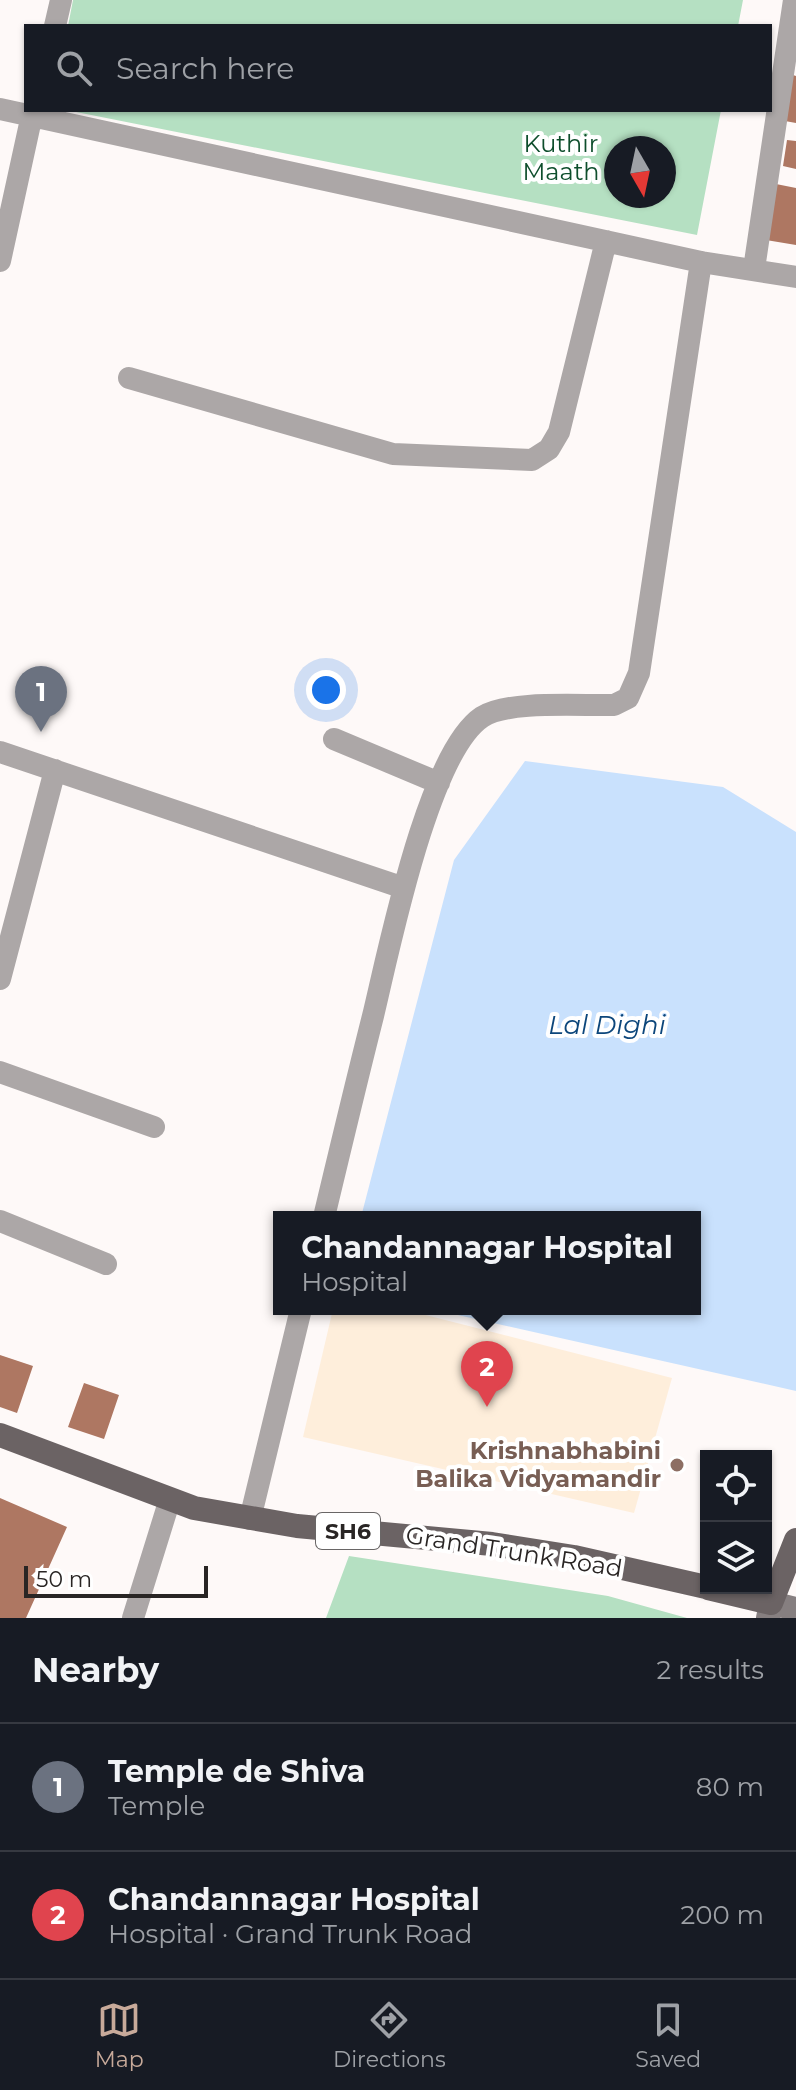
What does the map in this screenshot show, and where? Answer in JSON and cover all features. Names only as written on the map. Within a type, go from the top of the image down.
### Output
[{"type":"main road","name":"Grand Trunk Road","points":[[0,1435],[170,1499],[250,1519],[492,1544],[574,1557],[700,1586]]},
{"type":"main road","points":[[770,1610],[796,1540]]},
{"type":"main road","name":"Grand Trunk Road","points":[[724,1594],[770,1610]]},
{"type":"street","points":[[55,24],[61,0]]},
{"type":"street","points":[[754,269],[794,0]]},
{"type":"street","points":[[0,109],[24,111]]},
{"type":"street","points":[[0,261],[32,112],[701,262],[796,277]]},
{"type":"street","points":[[129,378],[393,454],[532,460],[549,449],[559,432],[606,241]]},
{"type":"street","points":[[325,1211],[404,888],[439,783],[463,736],[483,716],[509,708],[614,705],[628,698],[639,673],[701,262]]},
{"type":"street","points":[[334,739],[439,783]]},
{"type":"street","points":[[0,752],[404,888]]},
{"type":"street","points":[[0,979],[55,770]]},
{"type":"street","points":[[0,1072],[154,1127]]},
{"type":"street","points":[[0,1221],[106,1264]]},
{"type":"street","points":[[250,1519],[300,1315]]},
{"type":"street","points":[[133,1618],[170,1499]]},
{"type":"street","points":[[770,1610],[796,1609]]},
{"type":"shaded area","points":[[332,1315],[425,1315],[672,1378],[634,1513],[303,1437]]},
{"type":"green space","points":[[73,0],[743,0],[738,24],[68,24]]},
{"type":"green space","name":"Kuthir Maath","points":[[76,112],[721,112],[697,235]]},
{"type":"green space","points":[[349,1556],[608,1596],[687,1618],[326,1618]]},
{"type":"water","name":"Lal Dighi","points":[[525,761],[723,787],[796,832],[796,1391],[458,1315],[701,1315],[701,1211],[363,1211],[454,860]]},
{"type":"building","points":[[793,75],[796,76],[796,123],[785,121]]},
{"type":"building","points":[[787,140],[796,141],[796,169],[783,166]]},
{"type":"building","points":[[776,184],[796,188],[796,245],[766,240]]},
{"type":"building","points":[[0,1355],[33,1366],[17,1413],[0,1407]]},
{"type":"building","points":[[84,1383],[119,1395],[104,1439],[68,1427]]},
{"type":"building","points":[[0,1498],[67,1527],[26,1618],[0,1618]]},
{"type":"place","name":"Temple de Shiva","points":[[41,732]]},
{"type":"place","name":"Chandannagar Hospital","points":[[487,1407]]},
{"type":"place","name":"Krishnabhabini Balika Vidyamandir","points":[[677,1465]]}]
